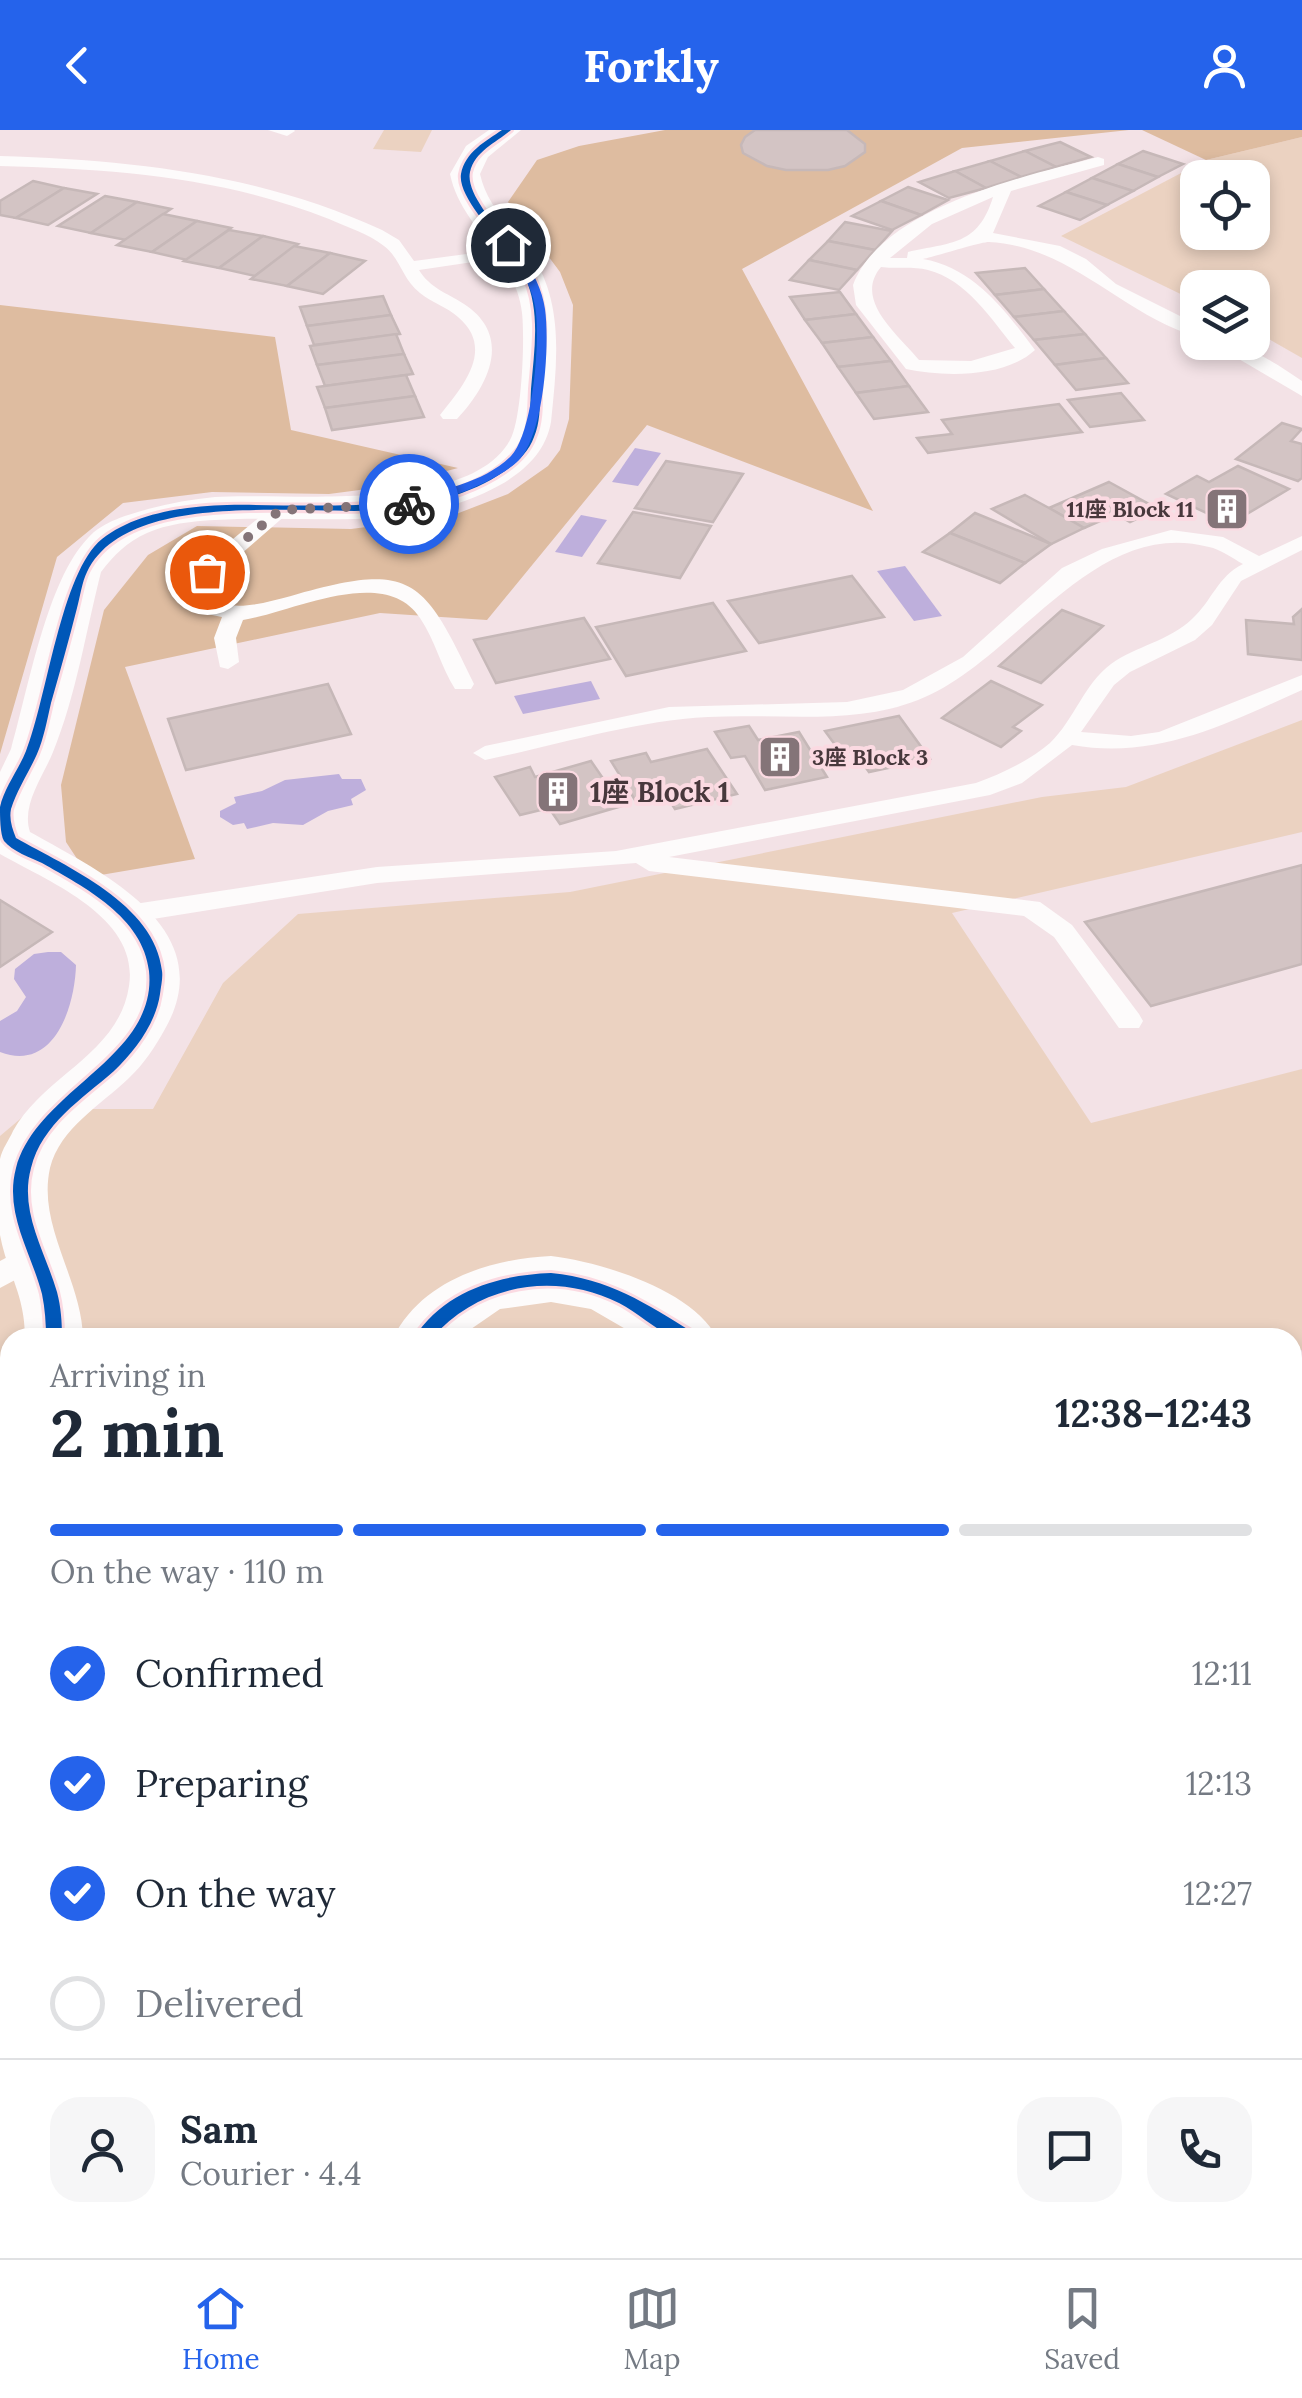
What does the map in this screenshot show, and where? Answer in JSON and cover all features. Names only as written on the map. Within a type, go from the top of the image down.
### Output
[{"type":"street","points":[[54,1328],[54,1304],[23,1227],[19,1198],[24,1168],[35,1141],[54,1115],[132,1042],[155,992],[152,949],[128,914],[10,840],[4,822],[5,810],[33,749],[82,572],[98,546],[149,520],[207,510],[381,508],[422,501],[482,480],[515,458],[531,432],[542,323],[536,291],[513,251],[470,196],[465,174],[476,152],[507,130]]},
{"type":"street","points":[[432,1328],[470,1297],[503,1284],[537,1279],[570,1280],[602,1288],[671,1328]]},
{"type":"lane","points":[[276,130],[287,130]]},
{"type":"lane","points":[[0,160],[146,169],[269,193],[366,230],[394,245],[418,283],[468,315],[482,340],[484,368],[478,384],[450,416]]},
{"type":"lane","points":[[879,265],[922,262],[954,272],[1026,350],[979,366],[912,365],[860,295],[860,284],[901,234],[958,203],[1098,162]]},
{"type":"lane","points":[[879,265],[984,236],[994,225],[1003,190]]},
{"type":"lane","points":[[984,236],[1054,250],[1080,262],[1110,288],[1180,323]]},
{"type":"lane","points":[[407,267],[513,251]]},
{"type":"lane","points":[[1254,360],[1302,390]]},
{"type":"lane","points":[[280,510],[207,572],[200,589],[208,604],[234,614],[270,611],[338,587],[382,587],[399,592],[425,608],[463,684]]},
{"type":"lane","points":[[485,754],[669,714],[847,709],[910,695],[971,662],[1070,573],[1110,553],[1146,542],[1171,536],[1201,537],[1256,562]]},
{"type":"lane","points":[[128,914],[377,874],[616,860],[981,790],[1038,763],[1067,738],[1092,694],[1106,680],[1122,667],[1187,635],[1204,620],[1232,577],[1302,542]]},
{"type":"lane","points":[[228,662],[225,638],[234,614]]},
{"type":"lane","points":[[1067,738],[1112,746],[1154,743],[1302,682]]},
{"type":"lane","points":[[616,860],[1031,908],[1062,930],[1129,1022]]},
{"type":"lane","points":[[0,1276],[36,1254]]},
{"type":"shaded area","points":[[384,130],[432,130],[421,152],[373,149]]},
{"type":"shaded area","points":[[665,130],[1129,130],[962,148],[742,269],[873,511],[647,425],[487,620],[380,613],[125,667],[195,859],[89,877],[66,842],[61,785],[104,610],[148,555],[197,526],[351,529],[451,516],[508,494],[548,466],[560,450],[569,419],[573,305],[560,272],[508,202],[537,160],[579,146]]},
{"type":"shaded area","points":[[1142,130],[1302,130],[1302,137],[1206,160]]},
{"type":"shaded area","points":[[1302,137],[1302,358],[1270,340],[1270,270],[1180,270],[1180,294],[1061,236],[1180,174],[1180,250],[1270,250],[1270,160],[1206,160]]},
{"type":"shaded area","points":[[0,305],[275,337],[291,430],[458,468],[390,486],[329,494],[212,492],[123,503],[57,557],[0,754]]},
{"type":"shaded area","points":[[635,448],[661,453],[638,486],[612,482]]},
{"type":"shaded area","points":[[581,515],[607,520],[582,557],[555,552]]},
{"type":"shaded area","points":[[905,566],[942,616],[914,621],[877,571]]},
{"type":"shaded area","points":[[591,681],[600,699],[523,714],[514,696]]},
{"type":"shaded area","points":[[1302,720],[1302,832],[952,913],[1091,1123],[1302,1069],[1302,1328],[0,1328],[0,1136],[32,1109],[153,1109],[223,983],[298,914],[570,892],[1042,797],[1126,787]]},
{"type":"shaded area","points":[[339,774],[342,779],[361,779],[366,790],[351,799],[353,805],[328,811],[303,825],[273,823],[247,829],[244,823],[233,825],[220,817],[220,811],[236,803],[234,797],[262,791],[285,780]]},
{"type":"shaded area","points":[[61,952],[76,965],[66,1016],[48,1044],[35,1053],[19,1056],[0,1052],[0,1021],[17,1011],[26,997],[14,979],[15,969],[34,954]]},
{"type":"building","points":[[755,130],[847,130],[865,144],[865,152],[845,166],[828,170],[786,170],[767,166],[743,153],[745,137]]},
{"type":"building","points":[[1060,142],[1091,157],[1056,167],[1025,151]]},
{"type":"building","points":[[1025,151],[1056,167],[1021,177],[990,161]]},
{"type":"building","points":[[1143,151],[1180,166],[1158,177],[1118,164]]},
{"type":"building","points":[[990,161],[1021,177],[986,188],[955,171]]},
{"type":"building","points":[[1118,164],[1158,177],[1133,191],[1092,178]]},
{"type":"building","points":[[955,171],[986,188],[949,198],[919,182]]},
{"type":"building","points":[[1092,178],[1133,191],[1107,205],[1066,192]]},
{"type":"building","points":[[33,181],[64,188],[16,218],[0,215],[0,201]]},
{"type":"building","points":[[908,187],[948,200],[921,215],[881,201]]},
{"type":"building","points":[[64,188],[97,194],[48,225],[16,218]]},
{"type":"building","points":[[1066,192],[1107,205],[1080,220],[1039,206]]},
{"type":"building","points":[[105,196],[137,202],[91,233],[58,226]]},
{"type":"building","points":[[881,201],[921,215],[892,230],[852,216]]},
{"type":"building","points":[[137,202],[171,209],[126,240],[91,233]]},
{"type":"building","points":[[163,214],[197,221],[152,252],[117,245]]},
{"type":"building","points":[[197,221],[231,228],[187,260],[152,252]]},
{"type":"building","points":[[845,222],[892,231],[875,250],[828,241]]},
{"type":"building","points":[[229,230],[263,236],[219,268],[184,261]]},
{"type":"building","points":[[263,236],[298,244],[255,276],[219,268]]},
{"type":"building","points":[[828,241],[875,250],[857,270],[809,260]]},
{"type":"building","points":[[294,246],[330,253],[287,286],[251,279]]},
{"type":"building","points":[[330,253],[365,261],[323,294],[287,286]]},
{"type":"building","points":[[809,260],[857,270],[839,290],[790,280]]},
{"type":"building","points":[[1025,268],[1044,289],[995,295],[976,273]]},
{"type":"building","points":[[1044,289],[1064,311],[1014,317],[995,295]]},
{"type":"building","points":[[840,292],[856,314],[805,320],[790,297]]},
{"type":"building","points":[[383,296],[391,315],[307,326],[300,307]]},
{"type":"building","points":[[1064,311],[1085,334],[1034,340],[1014,317]]},
{"type":"building","points":[[856,314],[873,337],[822,343],[805,320]]},
{"type":"building","points":[[391,315],[400,334],[314,345],[307,326]]},
{"type":"building","points":[[396,334],[404,354],[317,365],[310,346]]},
{"type":"building","points":[[1085,334],[1106,358],[1055,365],[1034,340]]},
{"type":"building","points":[[873,337],[891,361],[838,367],[822,343]]},
{"type":"building","points":[[404,354],[413,374],[325,386],[317,365]]},
{"type":"building","points":[[1106,358],[1128,383],[1076,390],[1055,365]]},
{"type":"building","points":[[891,361],[909,386],[856,393],[838,367]]},
{"type":"building","points":[[406,375],[415,396],[325,408],[317,387]]},
{"type":"building","points":[[909,386],[928,412],[874,419],[856,393]]},
{"type":"building","points":[[1121,393],[1144,420],[1090,427],[1068,400]]},
{"type":"building","points":[[415,396],[424,417],[332,430],[325,408]]},
{"type":"building","points":[[1059,404],[1082,432],[928,453],[917,438],[952,434],[942,420]]},
{"type":"building","points":[[1282,423],[1302,429],[1291,441],[1302,444],[1302,478],[1298,481],[1236,459]]},
{"type":"building","points":[[666,461],[743,474],[713,522],[635,508]]},
{"type":"building","name":"11座 Block 11","points":[[1238,466],[1289,489],[1230,524],[1166,494],[1197,476],[1209,482]]},
{"type":"building","points":[[1109,482],[1158,509],[1130,522],[1116,514],[1084,528],[1049,508]]},
{"type":"building","points":[[1025,495],[1084,528],[1051,544],[992,509]]},
{"type":"building","points":[[633,512],[711,526],[680,578],[598,563]]},
{"type":"building","points":[[975,513],[1051,544],[1025,563],[950,533]]},
{"type":"building","points":[[950,533],[1025,563],[1000,583],[923,552]]},
{"type":"building","points":[[852,576],[884,617],[759,643],[728,601]]},
{"type":"building","points":[[713,603],[746,651],[626,676],[596,627]]},
{"type":"building","points":[[1302,609],[1302,660],[1248,654],[1246,620],[1294,624],[1293,617]]},
{"type":"building","points":[[1062,610],[1103,626],[1041,683],[999,666]]},
{"type":"building","points":[[584,618],[610,659],[496,683],[474,640]]},
{"type":"building","points":[[991,681],[1042,705],[1013,727],[1021,731],[1001,747],[942,718]]},
{"type":"building","points":[[328,684],[351,734],[186,770],[168,719]]},
{"type":"building","points":[[899,716],[930,759],[869,772],[854,751],[841,753],[825,731]]},
{"type":"building","name":"3座 Block 3","points":[[749,726],[758,740],[799,732],[827,777],[765,790],[745,756],[731,758],[715,732]]},
{"type":"building","points":[[707,749],[737,794],[675,809],[664,792],[635,800],[611,761],[646,753],[651,762]]},
{"type":"building","name":"1座 Block 1","points":[[591,761],[622,806],[560,824],[549,808],[520,815],[495,777],[530,767],[535,777]]},
{"type":"building","points":[[1302,865],[1302,964],[1151,1006],[1085,922]]},
{"type":"building","points":[[0,900],[52,932],[0,967]]},
{"type":"cycle path","points":[[54,1328],[49,1294],[22,1212],[23,1169],[45,1126],[133,1040],[152,1003],[156,973],[150,946],[134,923],[88,885],[10,840],[4,822],[5,809],[33,749],[82,571],[103,543],[134,525],[173,514],[261,507],[409,504],[464,488],[515,458],[528,440],[533,422],[540,339],[538,308],[521,262],[479,209],[465,174],[476,152],[507,130]]},
{"type":"cycle path","points":[[431,1328],[479,1292],[502,1284],[551,1279],[611,1292],[672,1328]]},
{"type":"way so far","points":[[207,572],[280,510],[409,504]]},
{"type":"place","name":"11座 Block 11","points":[[1227,509]]},
{"type":"place","name":"3座 Block 3","points":[[780,757]]},
{"type":"place","name":"1座 Block 1","points":[[558,792]]},
{"type":"route","points":[[409,504],[460,490],[500,470],[515,458],[531,432],[542,323],[536,291],[508,245]]}]
